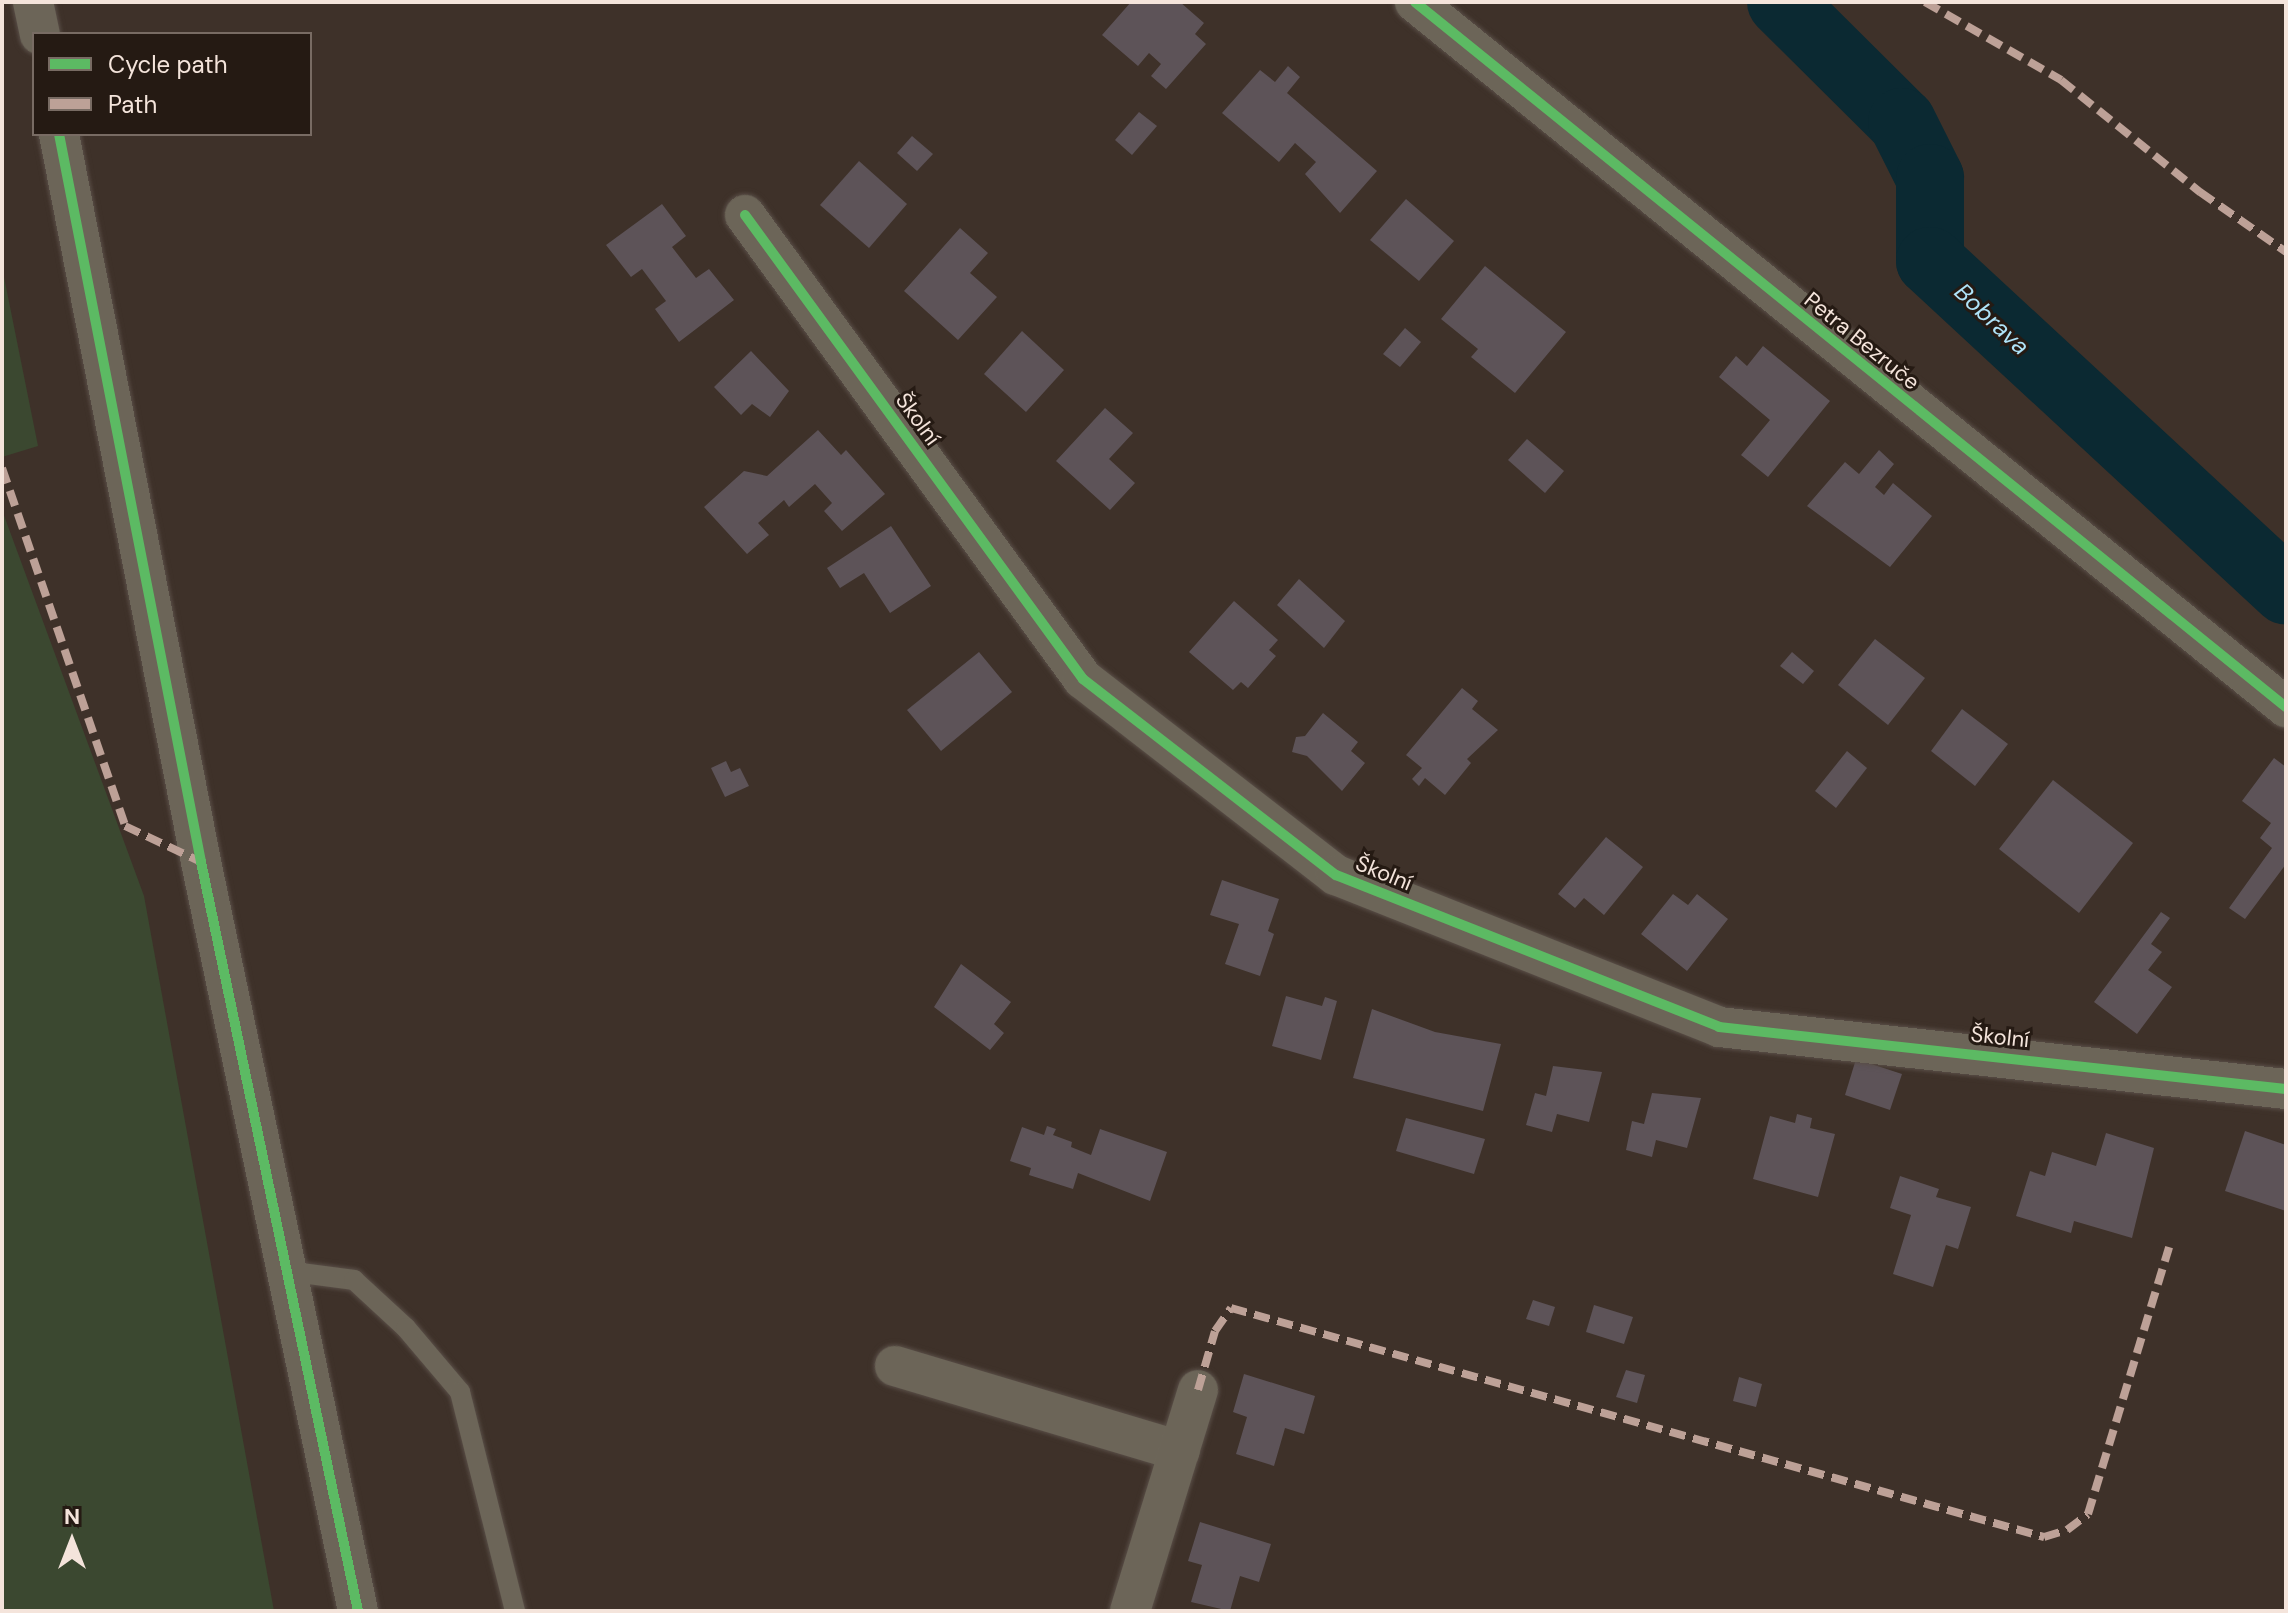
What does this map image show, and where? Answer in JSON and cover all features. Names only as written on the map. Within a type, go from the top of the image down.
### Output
[{"type":"street","points":[[33,2],[40,32]]},
{"type":"street","name":"Petra Bezruče","points":[[1415,2],[2286,707]]},
{"type":"street","points":[[59,136],[286,1271],[358,1611]]},
{"type":"street","name":"Školní","points":[[745,215],[1083,679],[1336,875],[1719,1027],[2286,1089]]},
{"type":"street","points":[[895,1366],[1180,1451]]},
{"type":"street","points":[[1130,1611],[1198,1390]]},
{"type":"lane","points":[[286,1271],[354,1280],[406,1328],[460,1392],[515,1611]]},
{"type":"green space","points":[[2,267],[38,446],[2,457]]},
{"type":"green space","points":[[2,510],[144,896],[274,1611],[2,1611]]},
{"type":"building","points":[[1131,2],[1180,2],[1204,23],[1195,34],[1206,44],[1166,89],[1151,76],[1161,64],[1149,53],[1138,66],[1102,35]]},
{"type":"building","points":[[1288,66],[1300,77],[1287,93],[1377,171],[1340,213],[1305,174],[1316,162],[1295,143],[1279,162],[1222,113],[1260,70],[1275,82]]},
{"type":"building","points":[[1139,112],[1157,126],[1132,155],[1115,140]]},
{"type":"building","points":[[912,136],[933,154],[917,171],[897,153]]},
{"type":"building","points":[[859,161],[907,204],[869,248],[820,205]]},
{"type":"building","points":[[1406,199],[1454,241],[1419,281],[1370,240]]},
{"type":"building","points":[[662,204],[686,236],[672,247],[696,278],[709,269],[734,300],[679,342],[655,309],[666,301],[642,269],[631,277],[606,245]]},
{"type":"building","points":[[960,228],[988,253],[970,273],[997,297],[958,340],[904,291]]},
{"type":"building","points":[[1485,266],[1566,332],[1515,393],[1471,357],[1478,349],[1441,319]]},
{"type":"building","points":[[1405,328],[1421,342],[1400,367],[1383,354]]},
{"type":"building","points":[[1022,331],[1064,370],[1026,412],[984,374]]},
{"type":"building","points":[[1763,346],[1830,401],[1768,477],[1741,455],[1770,420],[1719,377],[1736,356],[1747,366]]},
{"type":"building","points":[[751,351],[789,391],[770,417],[752,404],[741,415],[714,387]]},
{"type":"building","points":[[1105,408],[1133,433],[1109,459],[1135,483],[1110,510],[1056,461]]},
{"type":"building","points":[[818,430],[841,455],[846,450],[885,494],[842,531],[824,511],[832,503],[815,484],[789,507],[784,500],[758,523],[769,535],[747,554],[704,507],[744,471],[767,476]]},
{"type":"building","points":[[1527,439],[1564,471],[1545,493],[1508,460]]},
{"type":"building","points":[[1879,450],[1894,464],[1875,487],[1884,495],[1893,483],[1932,516],[1890,567],[1807,506],[1845,462],[1859,474]]},
{"type":"building","points":[[891,526],[931,586],[890,613],[864,573],[840,588],[827,568]]},
{"type":"building","points":[[1299,579],[1345,621],[1324,648],[1277,605]]},
{"type":"building","points":[[1234,601],[1278,640],[1269,650],[1276,656],[1248,688],[1241,682],[1233,690],[1189,652]]},
{"type":"building","points":[[1875,639],[1925,678],[1888,725],[1838,685]]},
{"type":"building","points":[[979,652],[1012,692],[941,751],[907,710]]},
{"type":"building","points":[[1792,652],[1814,671],[1803,684],[1780,666]]},
{"type":"building","points":[[1462,688],[1478,701],[1472,709],[1498,730],[1467,759],[1471,763],[1445,795],[1425,778],[1419,786],[1412,779],[1422,768],[1406,755]]},
{"type":"building","points":[[1962,709],[2008,744],[1975,786],[1931,751]]},
{"type":"building","points":[[1323,713],[1358,742],[1351,751],[1365,763],[1342,791],[1307,756],[1292,752],[1296,737],[1305,736]]},
{"type":"building","points":[[1847,751],[1867,768],[1836,808],[1815,791]]},
{"type":"building","points":[[2274,758],[2286,767],[2286,864],[2245,919],[2229,908],[2272,848],[2260,838],[2271,823],[2242,801]]},
{"type":"building","points":[[726,761],[731,772],[740,768],[749,786],[725,797],[711,768]]},
{"type":"building","points":[[2053,780],[2133,843],[2079,913],[1999,849]]},
{"type":"building","points":[[1606,837],[1643,867],[1604,915],[1584,898],[1575,908],[1558,894]]},
{"type":"building","points":[[1222,880],[1279,899],[1268,931],[1274,934],[1260,976],[1225,964],[1239,924],[1210,915]]},
{"type":"building","points":[[1673,894],[1688,905],[1697,894],[1728,919],[1687,971],[1641,934]]},
{"type":"building","points":[[2161,912],[2170,918],[2151,944],[2162,952],[2148,970],[2172,987],[2137,1034],[2094,1002]]},
{"type":"building","points":[[961,964],[1011,1002],[994,1024],[1004,1033],[990,1050],[934,1007]]},
{"type":"building","points":[[1286,996],[1322,1006],[1325,997],[1337,1001],[1321,1060],[1272,1046]]},
{"type":"building","points":[[1372,1009],[1435,1032],[1501,1044],[1483,1111],[1353,1078]]},
{"type":"building","points":[[1856,1059],[1902,1074],[1890,1110],[1845,1095]]},
{"type":"building","points":[[1553,1066],[1602,1072],[1589,1122],[1557,1114],[1552,1132],[1526,1125],[1535,1093],[1546,1096]]},
{"type":"building","points":[[1652,1093],[1701,1098],[1687,1148],[1656,1140],[1652,1157],[1626,1150],[1632,1121],[1644,1124]]},
{"type":"building","points":[[1797,1114],[1812,1118],[1810,1128],[1835,1134],[1818,1197],[1753,1179],[1770,1116],[1795,1123]]},
{"type":"building","points":[[1406,1118],[1485,1139],[1474,1174],[1396,1151]]},
{"type":"building","points":[[1047,1126],[1056,1129],[1053,1135],[1072,1142],[1071,1147],[1091,1155],[1100,1129],[1167,1152],[1150,1201],[1078,1173],[1073,1189],[1029,1175],[1031,1168],[1010,1161],[1022,1127],[1044,1135]]},
{"type":"building","points":[[2245,1131],[2286,1145],[2286,1211],[2225,1191]]},
{"type":"building","points":[[2106,1133],[2154,1148],[2132,1238],[2074,1221],[2071,1233],[2016,1216],[2030,1171],[2045,1176],[2052,1152],[2096,1166]]},
{"type":"building","points":[[1900,1176],[1939,1189],[1936,1197],[1971,1207],[1958,1249],[1946,1245],[1933,1287],[1893,1274],[1911,1215],[1890,1208]]},
{"type":"building","points":[[1533,1300],[1555,1307],[1549,1326],[1526,1319]]},
{"type":"building","points":[[1594,1305],[1633,1317],[1624,1344],[1586,1332]]},
{"type":"building","points":[[1626,1370],[1645,1375],[1637,1403],[1616,1397]]},
{"type":"building","points":[[1244,1374],[1315,1396],[1304,1434],[1285,1428],[1274,1466],[1236,1454],[1247,1417],[1233,1412]]},
{"type":"building","points":[[1739,1377],[1762,1384],[1756,1407],[1733,1401]]},
{"type":"building","points":[[1200,1522],[1271,1544],[1259,1582],[1240,1576],[1230,1611],[1191,1602],[1202,1565],[1188,1561]]},
{"type":"waterway","name":"Bobrava","points":[[1781,2],[1902,122],[1930,178],[1930,261],[2286,591]]},
{"type":"marked path","points":[[1925,2],[2061,80],[2200,192],[2286,252]]},
{"type":"marked path","points":[[2,468],[125,826],[201,862]]},
{"type":"marked path","points":[[1198,1390],[1215,1331],[1231,1308],[2044,1537],[2067,1530],[2088,1514],[2169,1247]]},
{"type":"cycle path","points":[[1415,2],[2286,707]]},
{"type":"cycle path","points":[[59,136],[201,862],[358,1611]]},
{"type":"cycle path","points":[[745,215],[1083,679],[1336,875],[1719,1027],[2286,1089]]}]
